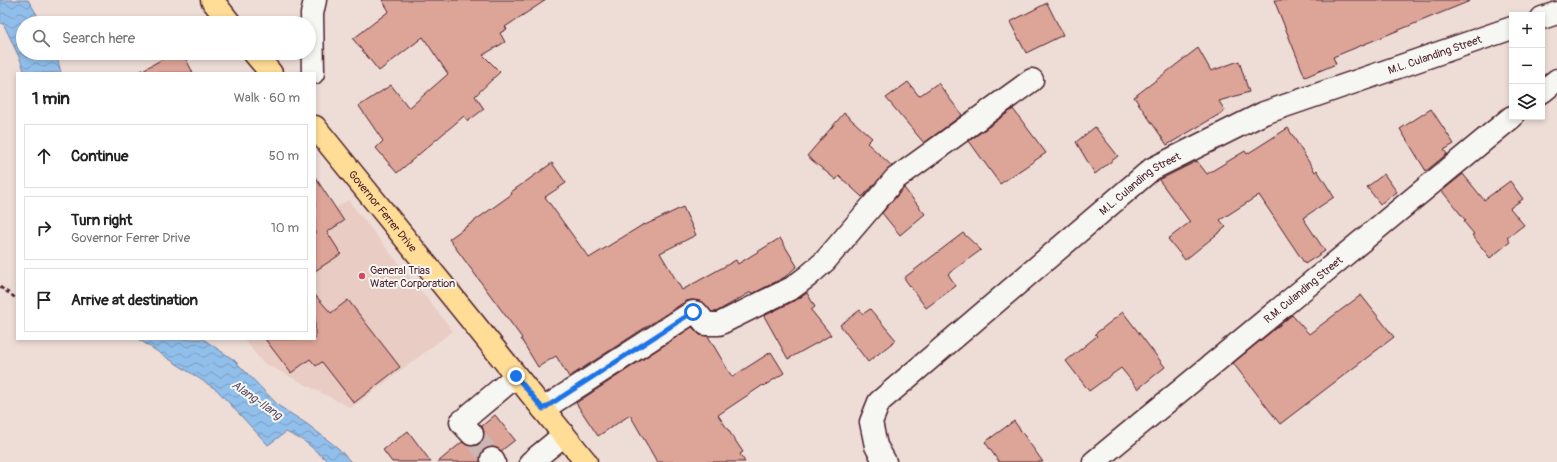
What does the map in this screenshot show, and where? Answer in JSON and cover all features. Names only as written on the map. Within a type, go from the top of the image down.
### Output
[{"type":"main road","points":[[212,0],[225,16]]},
{"type":"main road","points":[[260,60],[270,72]]},
{"type":"main road","name":"Governor Ferrer Drive","points":[[316,128],[586,462]]},
{"type":"street","points":[[312,16],[316,0]]},
{"type":"street","points":[[1545,17],[1557,12]]},
{"type":"street","name":"M.L. Culanding Street","points":[[885,462],[876,446],[871,422],[879,402],[1152,169],[1264,113],[1509,29]]},
{"type":"street","points":[[313,60],[313,72]]},
{"type":"street","points":[[543,409],[693,312],[697,313],[706,324],[718,324],[792,288],[825,261],[883,191],[895,179],[1032,80]]},
{"type":"street","points":[[1545,90],[1557,80]]},
{"type":"street","name":"R.M. Culanding Street","points":[[1094,462],[1509,119]]},
{"type":"street","points":[[472,434],[461,422],[516,376]]},
{"type":"street","points":[[531,462],[564,435]]},
{"type":"path","points":[[0,287],[16,298]]},
{"type":"shaded area","name":"General Trias Water Corporation","points":[[348,200],[453,331],[351,408],[262,362],[245,340],[316,340],[316,221]]},
{"type":"water","points":[[0,0],[28,0],[38,16],[16,16],[16,50],[4,25],[0,22]]},
{"type":"water","points":[[20,60],[58,60],[61,72],[25,72]]},
{"type":"water","name":"Alang-Ilang","points":[[140,340],[204,340],[234,360],[279,406],[307,424],[338,448],[351,462],[329,462],[304,441],[286,432],[268,445],[217,390]]},
{"type":"building","points":[[382,0],[546,0],[505,27],[507,29],[500,33],[505,42],[483,55],[500,72],[475,96],[484,109],[468,121],[464,116],[397,173],[376,148],[383,141],[359,106],[391,85],[409,108],[448,74],[423,37],[379,71],[353,39],[389,11]]},
{"type":"building","points":[[1274,0],[1470,1],[1333,57],[1336,64],[1305,77]]},
{"type":"building","points":[[1047,3],[1063,35],[1026,53],[1010,22]]},
{"type":"building","points":[[1198,48],[1211,71],[1239,61],[1249,92],[1219,101],[1225,111],[1167,145],[1134,97]]},
{"type":"building","points":[[161,60],[186,60],[192,72],[139,72]]},
{"type":"building","points":[[908,82],[919,96],[938,83],[962,115],[924,143],[886,98]]},
{"type":"building","points":[[1013,109],[1046,153],[1000,184],[969,141]]},
{"type":"building","points":[[1431,109],[1454,144],[1444,150],[1447,154],[1426,171],[1400,129]]},
{"type":"building","points":[[844,113],[872,138],[867,143],[892,166],[862,197],[839,176],[836,180],[807,156]]},
{"type":"building","points":[[1095,127],[1118,156],[1095,174],[1076,142]]},
{"type":"building","points":[[1288,128],[1315,172],[1317,170],[1334,197],[1303,218],[1325,251],[1305,264],[1259,195],[1220,220],[1226,227],[1185,260],[1168,239],[1190,222],[1159,180],[1197,161],[1207,174],[1245,151],[1247,154]]},
{"type":"building","points":[[552,163],[566,183],[545,197],[589,258],[644,224],[645,225],[683,207],[696,235],[660,253],[682,290],[736,260],[738,264],[780,238],[797,266],[785,277],[752,294],[751,292],[716,312],[712,312],[700,301],[686,301],[569,377],[556,356],[538,367],[521,339],[522,338],[449,239]]},
{"type":"building","points":[[1384,174],[1397,192],[1380,204],[1367,187]]},
{"type":"building","points":[[1463,174],[1484,200],[1510,181],[1523,199],[1510,208],[1524,225],[1507,238],[1510,242],[1490,258],[1472,235],[1474,234],[1464,222],[1466,221],[1442,191]]},
{"type":"building","points":[[316,179],[344,221],[327,232],[341,254],[316,270]]},
{"type":"building","points":[[904,188],[925,214],[900,235],[882,213]]},
{"type":"building","points":[[963,233],[981,250],[948,274],[956,286],[926,308],[904,278]]},
{"type":"building","points":[[807,293],[815,307],[811,310],[831,335],[788,359],[764,316]]},
{"type":"building","points":[[1361,295],[1394,337],[1280,424],[1233,363],[1292,315],[1309,334]]},
{"type":"building","points":[[316,296],[331,313],[348,300],[400,367],[354,403],[322,362],[316,366],[310,359],[291,373],[266,340],[316,340]]},
{"type":"building","points":[[870,309],[896,340],[868,362],[840,325],[860,310],[863,314]]},
{"type":"building","points":[[1123,312],[1165,367],[1138,389],[1121,368],[1089,391],[1066,361],[1097,336],[1095,334]]},
{"type":"building","points":[[692,327],[700,335],[708,336],[732,377],[771,352],[784,373],[718,415],[743,452],[740,454],[745,462],[657,462],[630,415],[598,436],[576,403]]},
{"type":"building","points":[[495,415],[515,440],[501,451],[492,447],[485,448],[481,454],[480,462],[438,462],[462,442],[469,446],[474,446],[480,443],[484,437],[482,426]]},
{"type":"building","points":[[1014,421],[1043,462],[999,462],[985,442]]},
{"type":"building","points":[[408,431],[431,462],[392,462],[383,450]]},
{"type":"tunnel","points":[[472,434],[492,459]]},
{"type":"place","name":"General Trias Water Corporation","points":[[362,276]]},
{"type":"route","points":[[516,376],[543,409],[624,355],[693,312]]}]
